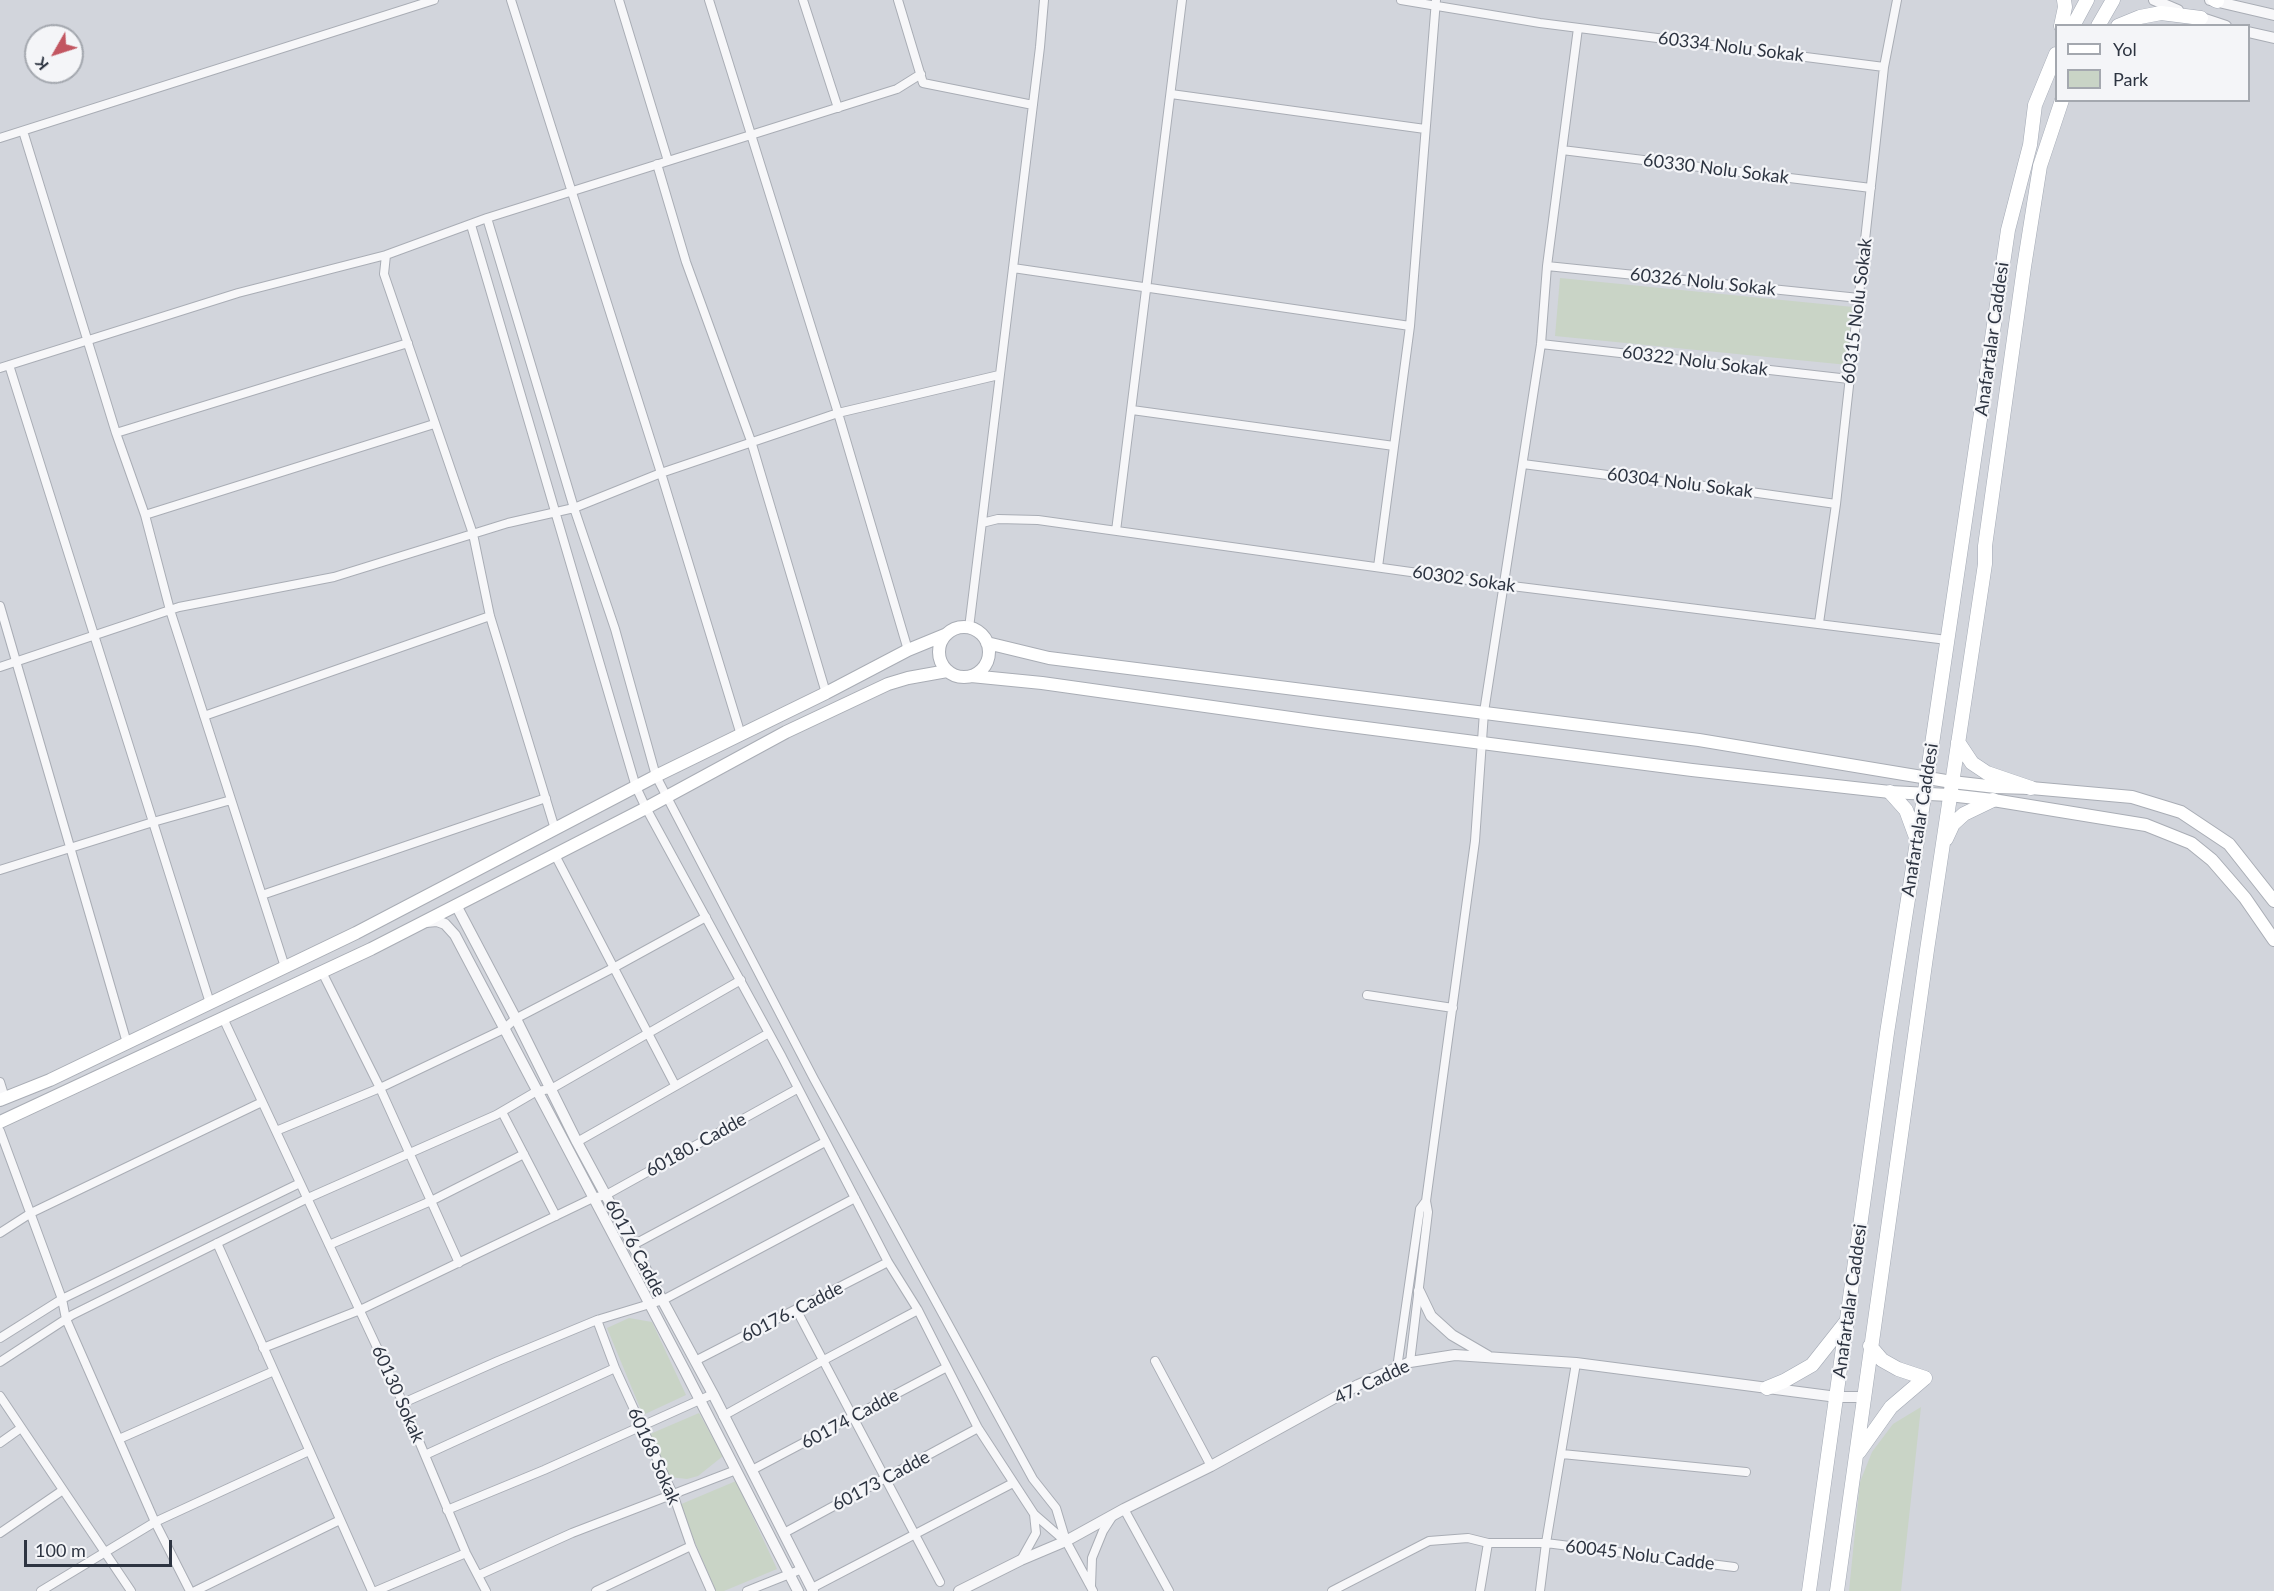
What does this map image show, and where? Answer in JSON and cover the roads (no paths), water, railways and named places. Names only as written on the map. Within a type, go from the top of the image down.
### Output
[{"type":"main road","points":[[2061,24],[2064,0]]},
{"type":"main road","points":[[2074,24],[2088,0]]},
{"type":"main road","points":[[2099,24],[2112,0]]},
{"type":"main road","points":[[2123,24],[2140,17],[2161,13],[2201,18]]},
{"type":"main road","name":"Anafartalar Caddesi","points":[[1809,1591],[1887,1034],[1918,841],[2008,230],[2030,146],[2035,105],[2055,57]]},
{"type":"main road","name":"Anafartalar Caddesi","points":[[1837,1591],[1870,1346],[2040,166],[2061,102]]},
{"type":"main road","points":[[2,1099],[50,1080],[356,933],[656,776],[908,650],[962,628],[969,628],[983,637],[989,651],[984,666],[971,676]]},
{"type":"main road","points":[[947,634],[942,640],[939,656],[947,671]]},
{"type":"main road","points":[[987,644],[1049,658],[1699,740],[1927,778],[1950,788],[1993,800],[2146,825],[2191,843],[2212,860],[2245,898],[2274,940]]},
{"type":"main road","points":[[0,1122],[322,972],[423,922],[646,808],[786,732],[888,684],[947,671],[962,677],[1042,683],[1692,770],[1890,792],[1924,794],[1950,788],[2031,788],[2132,797],[2181,812],[2229,844],[2274,901]]},
{"type":"main road","points":[[1958,742],[1972,763],[1987,773],[2031,788]]},
{"type":"main road","points":[[1890,792],[1906,810],[1918,841]]},
{"type":"main road","points":[[1941,849],[1953,824],[1964,814],[1993,800]]},
{"type":"main road","points":[[1767,1388],[1812,1365],[1848,1320]]},
{"type":"main road","points":[[1857,1454],[1891,1407],[1925,1378],[1898,1369],[1882,1360],[1870,1346]]},
{"type":"street","points":[[0,138],[410,4],[434,0]]},
{"type":"street","points":[[511,0],[661,473],[741,735]]},
{"type":"street","points":[[619,0],[668,161]]},
{"type":"street","points":[[709,0],[838,413],[908,650]]},
{"type":"street","points":[[803,0],[838,108]]},
{"type":"street","points":[[898,0],[923,83],[1033,105]]},
{"type":"street","points":[[969,628],[1044,0]]},
{"type":"street","points":[[1116,531],[1182,0]]},
{"type":"street","name":"60334 Nolu Sokak","points":[[1401,0],[1436,2],[1475,13],[1578,28],[1884,67]]},
{"type":"street","name":"60315 Nolu Sokak","points":[[1819,623],[1836,504],[1884,67],[1897,0]]},
{"type":"street","points":[[2154,0],[2165,6],[2220,24]]},
{"type":"street","points":[[2214,0],[2274,15]]},
{"type":"street","points":[[1378,567],[1410,326],[1436,2]]},
{"type":"street","points":[[1410,1362],[1428,1212],[1426,1201],[1475,841],[1484,712],[1541,344],[1547,266],[1578,28]]},
{"type":"street","points":[[2250,32],[2274,38]]},
{"type":"street","points":[[210,1003],[5,367],[238,293],[386,255],[487,219],[897,89],[921,74]]},
{"type":"street","points":[[1171,94],[1425,129]]},
{"type":"street","points":[[23,130],[116,433],[145,515],[170,610],[285,967]]},
{"type":"street","name":"60330 Nolu Sokak","points":[[1562,150],[1871,188]]},
{"type":"street","points":[[657,164],[686,262],[751,441],[826,693]]},
{"type":"street","points":[[487,219],[574,508],[615,629],[656,776],[808,1070],[1033,1479],[1056,1508],[1066,1541],[1092,1590]]},
{"type":"street","points":[[471,225],[636,787],[741,980],[888,1262],[918,1310],[978,1428],[1034,1514],[1066,1541]]},
{"type":"street","points":[[386,255],[384,274],[473,534],[490,616],[555,829]]},
{"type":"street","name":"60326 Nolu Sokak","points":[[1547,266],[1859,298]]},
{"type":"street","points":[[1013,268],[1410,326]]},
{"type":"street","points":[[116,433],[408,343]]},
{"type":"street","name":"60322 Nolu Sokak","points":[[1541,344],[1849,379]]},
{"type":"street","points":[[0,667],[179,607],[334,577],[473,534],[574,508],[661,473],[838,413],[999,375]]},
{"type":"street","points":[[1132,410],[1394,446]]},
{"type":"street","points":[[145,515],[434,424]]},
{"type":"street","name":"60304 Nolu Sokak","points":[[1523,464],[1836,504]]},
{"type":"street","name":"60302 Sokak","points":[[982,523],[998,519],[1038,520],[1503,585],[1947,640]]},
{"type":"street","points":[[0,606],[127,1043]]},
{"type":"street","points":[[204,716],[490,616]]},
{"type":"street","points":[[262,895],[546,798]]},
{"type":"street","points":[[0,870],[231,800]]},
{"type":"street","points":[[555,855],[675,1085]]},
{"type":"street","name":"60176 Cadde","points":[[456,905],[577,1142],[713,1394],[812,1590]]},
{"type":"street","points":[[276,1131],[380,1088],[504,1029],[516,1019],[706,917]]},
{"type":"street","points":[[423,922],[437,921],[445,924],[455,935],[650,1304],[798,1591]]},
{"type":"street","points":[[322,972],[380,1088],[459,1263]]},
{"type":"street","points":[[0,1362],[66,1319],[217,1243],[308,1198],[502,1112],[537,1091],[551,1089],[741,980]]},
{"type":"street","points":[[1367,995],[1453,1008]]},
{"type":"street","name":"60130 Sokak","points":[[223,1018],[403,1403],[466,1553],[486,1591]]},
{"type":"street","points":[[577,1142],[769,1033]]},
{"type":"street","points":[[0,1082],[2,1099]]},
{"type":"street","name":"60180. Cadde","points":[[264,1348],[360,1310],[594,1198],[606,1195],[797,1089]]},
{"type":"street","points":[[0,1233],[31,1213],[262,1102]]},
{"type":"street","points":[[502,1112],[556,1216]]},
{"type":"street","points":[[0,1131],[62,1299],[66,1319],[155,1522],[190,1591]]},
{"type":"street","points":[[633,1245],[825,1142]]},
{"type":"street","points":[[329,1245],[430,1202],[524,1154]]},
{"type":"street","points":[[0,1338],[62,1299],[300,1183]]},
{"type":"street","points":[[403,1403],[597,1320],[663,1300],[855,1198]]},
{"type":"street","points":[[1397,1368],[1420,1209],[1426,1201]]},
{"type":"street","points":[[217,1243],[374,1591],[466,1553]]},
{"type":"street","name":"60176. Cadde","points":[[695,1361],[888,1262]]},
{"type":"street","points":[[1419,1291],[1431,1316],[1452,1335],[1491,1357]]},
{"type":"street","points":[[796,1309],[940,1582]]},
{"type":"street","points":[[723,1416],[822,1360],[918,1310]]},
{"type":"street","name":"60168 Sokak","points":[[597,1320],[639,1425],[673,1494],[691,1546],[711,1591]]},
{"type":"street","name":"47. Cadde","points":[[959,1591],[1066,1541],[1112,1515],[1211,1466],[1358,1385],[1410,1362],[1455,1355],[1491,1357],[1576,1364],[1837,1397],[1864,1397]]},
{"type":"street","points":[[1155,1361],[1211,1466]]},
{"type":"street","points":[[1540,1591],[1576,1364]]},
{"type":"street","name":"60174 Cadde","points":[[752,1470],[947,1367]]},
{"type":"street","points":[[425,1455],[615,1368]]},
{"type":"street","points":[[119,1439],[274,1371]]},
{"type":"street","points":[[447,1509],[544,1470],[639,1425],[713,1394]]},
{"type":"street","points":[[0,1396],[132,1591]]},
{"type":"street","points":[[0,1443],[21,1428]]},
{"type":"street","name":"60173 Cadde","points":[[783,1533],[886,1480],[978,1428]]},
{"type":"street","points":[[40,1591],[155,1522],[309,1451]]},
{"type":"street","points":[[1562,1454],[1746,1472]]},
{"type":"street","points":[[479,1575],[572,1533],[736,1470]]},
{"type":"street","points":[[812,1590],[1013,1483]]},
{"type":"street","points":[[0,1533],[63,1490]]},
{"type":"street","points":[[1124,1509],[1169,1591]]},
{"type":"street","points":[[1022,1560],[1036,1533],[1034,1514]]},
{"type":"street","points":[[1092,1590],[1092,1558],[1112,1515]]},
{"type":"street","points":[[195,1591],[340,1520]]},
{"type":"street","name":"60045 Nolu Cadde","points":[[1332,1591],[1429,1541],[1468,1538],[1488,1543],[1546,1543],[1734,1567]]},
{"type":"street","points":[[1480,1591],[1488,1543]]},
{"type":"street","points":[[596,1591],[691,1546]]},
{"type":"street","points":[[747,1591],[802,1569]]}]
